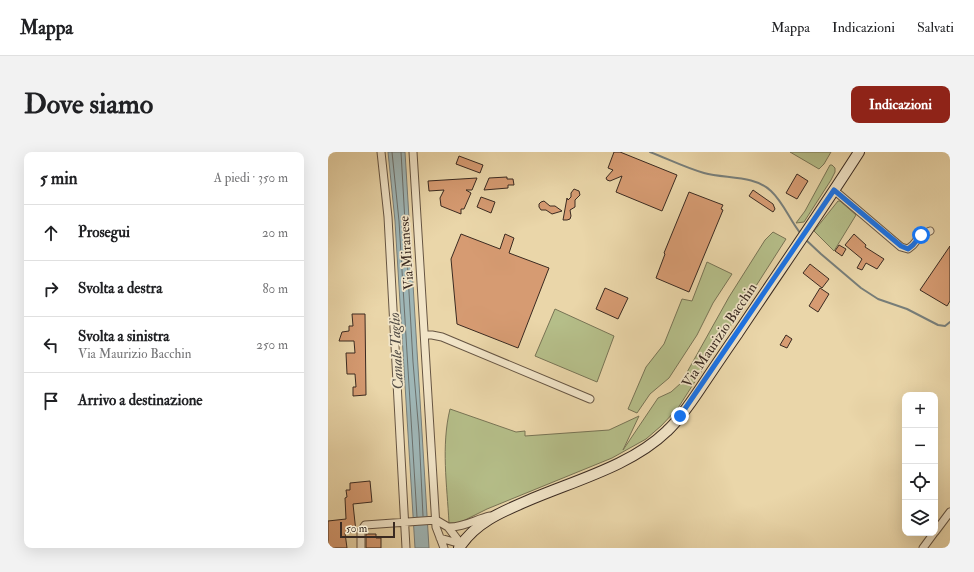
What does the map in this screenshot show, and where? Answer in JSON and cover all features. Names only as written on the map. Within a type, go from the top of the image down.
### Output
[{"type":"main road","name":"Via Maurizio Bacchin","points":[[460,546],[480,524],[498,514],[626,460],[648,446],[667,431],[695,397],[798,243],[812,225],[859,152]]},
{"type":"street","points":[[381,152],[388,217],[408,523],[406,548]]},
{"type":"street","name":"Via Miranese","points":[[413,152],[425,335],[434,520],[444,548]]},
{"type":"street","points":[[834,190],[901,246],[908,249],[921,235],[930,230]]},
{"type":"street","points":[[425,335],[432,334],[442,337],[590,399]]},
{"type":"street","points":[[938,528],[950,512]]},
{"type":"street","points":[[361,548],[361,531],[365,525],[434,520],[448,527],[458,527],[498,514]]},
{"type":"street","points":[[448,527],[460,546]]},
{"type":"street","points":[[923,548],[932,536]]},
{"type":"street","points":[[440,538],[460,546]]},
{"type":"green space","points":[[790,152],[831,152],[824,164],[819,169]]},
{"type":"green space","points":[[830,165],[835,168],[835,172],[831,180],[804,222],[796,223],[805,211]]},
{"type":"green space","points":[[838,201],[840,201],[856,215],[834,251],[814,231]]},
{"type":"green space","points":[[773,232],[786,239],[678,408],[661,426],[646,439],[612,458],[487,509],[459,523],[449,523],[445,451],[447,423],[450,409],[516,432],[525,431],[525,436],[609,430],[639,416],[623,450],[658,398],[671,392],[681,383],[729,297],[765,240]]},
{"type":"green space","points":[[707,262],[732,274],[713,303],[697,335],[669,378],[650,394],[637,413],[628,409],[646,367],[664,344],[682,299],[692,301]]},
{"type":"green space","points":[[555,309],[614,336],[597,382],[535,356]]},
{"type":"water","points":[[388,152],[405,152],[429,548],[415,548],[395,221]]},
{"type":"building","points":[[614,152],[620,152],[677,175],[662,211],[616,192],[622,176],[610,181],[606,178],[613,170],[608,168]]},
{"type":"building","points":[[459,156],[483,165],[480,173],[456,164]]},
{"type":"building","points":[[797,174],[808,181],[797,199],[786,193]]},
{"type":"building","points":[[507,177],[507,179],[513,179],[514,185],[508,185],[508,188],[484,190],[489,178]]},
{"type":"building","points":[[477,178],[472,190],[466,190],[471,193],[464,209],[461,209],[461,214],[441,206],[440,198],[444,190],[429,191],[428,181]]},
{"type":"building","points":[[574,189],[579,191],[580,195],[575,200],[575,207],[570,210],[570,219],[563,220],[567,198],[568,200],[571,197],[571,193]]},
{"type":"building","points":[[753,190],[773,204],[775,209],[773,212],[749,196]]},
{"type":"building","points":[[689,192],[723,205],[721,209],[723,210],[689,292],[656,278],[665,254],[664,253]]},
{"type":"building","points":[[481,197],[495,202],[491,213],[477,207]]},
{"type":"building","points":[[544,201],[550,206],[555,206],[562,211],[552,214],[546,210],[541,210],[539,204]]},
{"type":"building","points":[[461,234],[500,249],[505,234],[514,238],[509,253],[549,268],[518,348],[457,324],[451,259]]},
{"type":"building","points":[[854,234],[866,245],[865,247],[884,259],[877,269],[866,263],[862,270],[857,268],[862,259],[845,245]]},
{"type":"building","points":[[839,245],[846,249],[842,256],[835,251]]},
{"type":"building","points":[[950,246],[950,301],[947,306],[920,290]]},
{"type":"building","points":[[810,264],[829,279],[822,288],[803,273]]},
{"type":"building","points":[[605,288],[628,298],[618,319],[596,309]]},
{"type":"building","points":[[820,288],[829,294],[818,312],[809,306]]},
{"type":"building","points":[[352,314],[365,314],[366,395],[353,396],[353,387],[356,387],[355,374],[347,374],[346,353],[355,353],[354,341],[339,341],[342,332],[349,331],[349,326],[353,326]]},
{"type":"building","points":[[786,335],[792,339],[787,348],[780,345]]},
{"type":"building","points":[[370,481],[372,502],[353,504],[356,532],[345,533],[347,548],[328,548],[328,521],[346,519],[345,498],[347,497],[346,490],[350,490],[350,483]]},
{"type":"building","points":[[366,534],[376,534],[376,538],[381,538],[381,548],[366,548]]},
{"type":"waterway","points":[[650,152],[704,173],[739,178],[756,182],[764,186],[780,201],[801,234]]},
{"type":"waterway","points":[[805,239],[861,288],[878,299],[907,309],[938,325],[945,326],[950,322]]},
{"type":"route","points":[[680,416],[695,397],[798,243],[812,225],[834,190],[901,246],[908,249],[921,235]]},
{"type":"water label","name":"Canale Taglio","points":[[396,351]]}]
